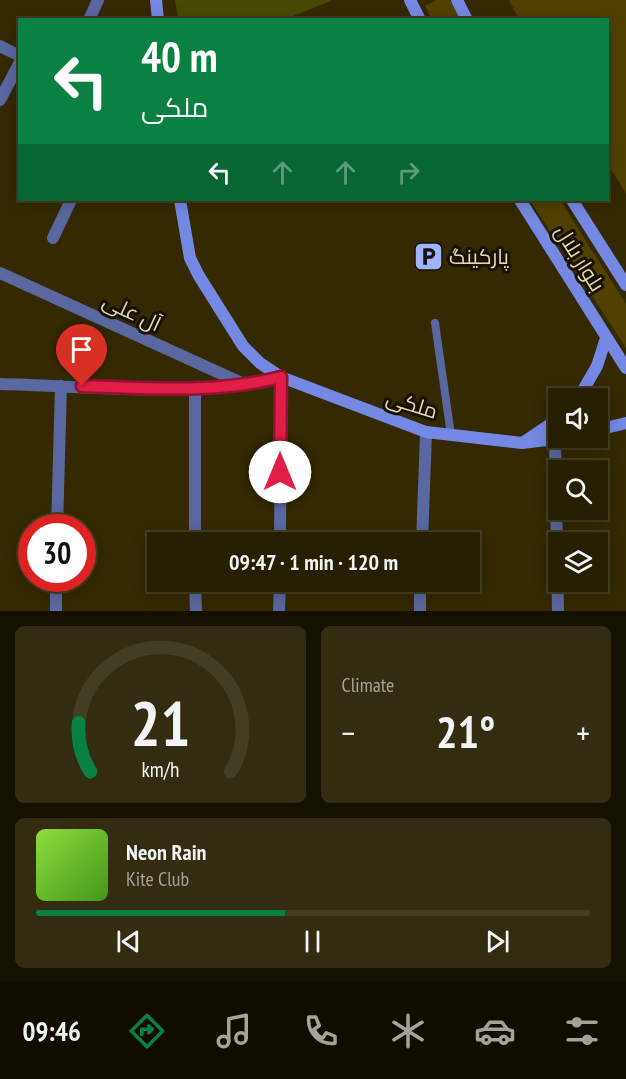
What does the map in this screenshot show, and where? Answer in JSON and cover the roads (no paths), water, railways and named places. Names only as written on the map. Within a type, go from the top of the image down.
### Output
[{"type":"street","points":[[89,18],[98,0]]},
{"type":"street","points":[[156,0],[158,18]]},
{"type":"street","points":[[410,0],[419,18]]},
{"type":"street","points":[[457,0],[466,18]]},
{"type":"street","points":[[0,46],[18,55]]},
{"type":"street","points":[[0,99],[18,66]]},
{"type":"street","points":[[53,238],[71,201]]},
{"type":"street","name":"ملکی","points":[[180,201],[190,258],[199,276],[243,346],[260,363],[281,377],[426,432],[522,443],[548,440]]},
{"type":"street","name":"بلوار بلال","points":[[521,201],[626,368]]},
{"type":"street","name":"بلوار بلال","points":[[573,201],[626,285]]},
{"type":"street","name":"آل علی","points":[[0,273],[247,386]]},
{"type":"street","points":[[584,388],[597,366],[606,338]]},
{"type":"street","points":[[0,384],[195,389],[247,386],[281,377],[280,532]]},
{"type":"street","points":[[57,514],[61,386]]},
{"type":"street","points":[[195,389],[195,532]]},
{"type":"street","points":[[608,427],[626,423]]},
{"type":"street","points":[[522,443],[548,426]]},
{"type":"street","points":[[422,532],[426,432]]},
{"type":"street","points":[[558,611],[559,448]]},
{"type":"street","points":[[56,592],[56,611]]},
{"type":"street","points":[[195,592],[196,611]]},
{"type":"street","points":[[279,611],[280,592]]},
{"type":"street","points":[[420,592],[420,611]]},
{"type":"lane","points":[[435,323],[451,435]]},
{"type":"place","name":"پارکینگ","points":[[428,256]]}]
